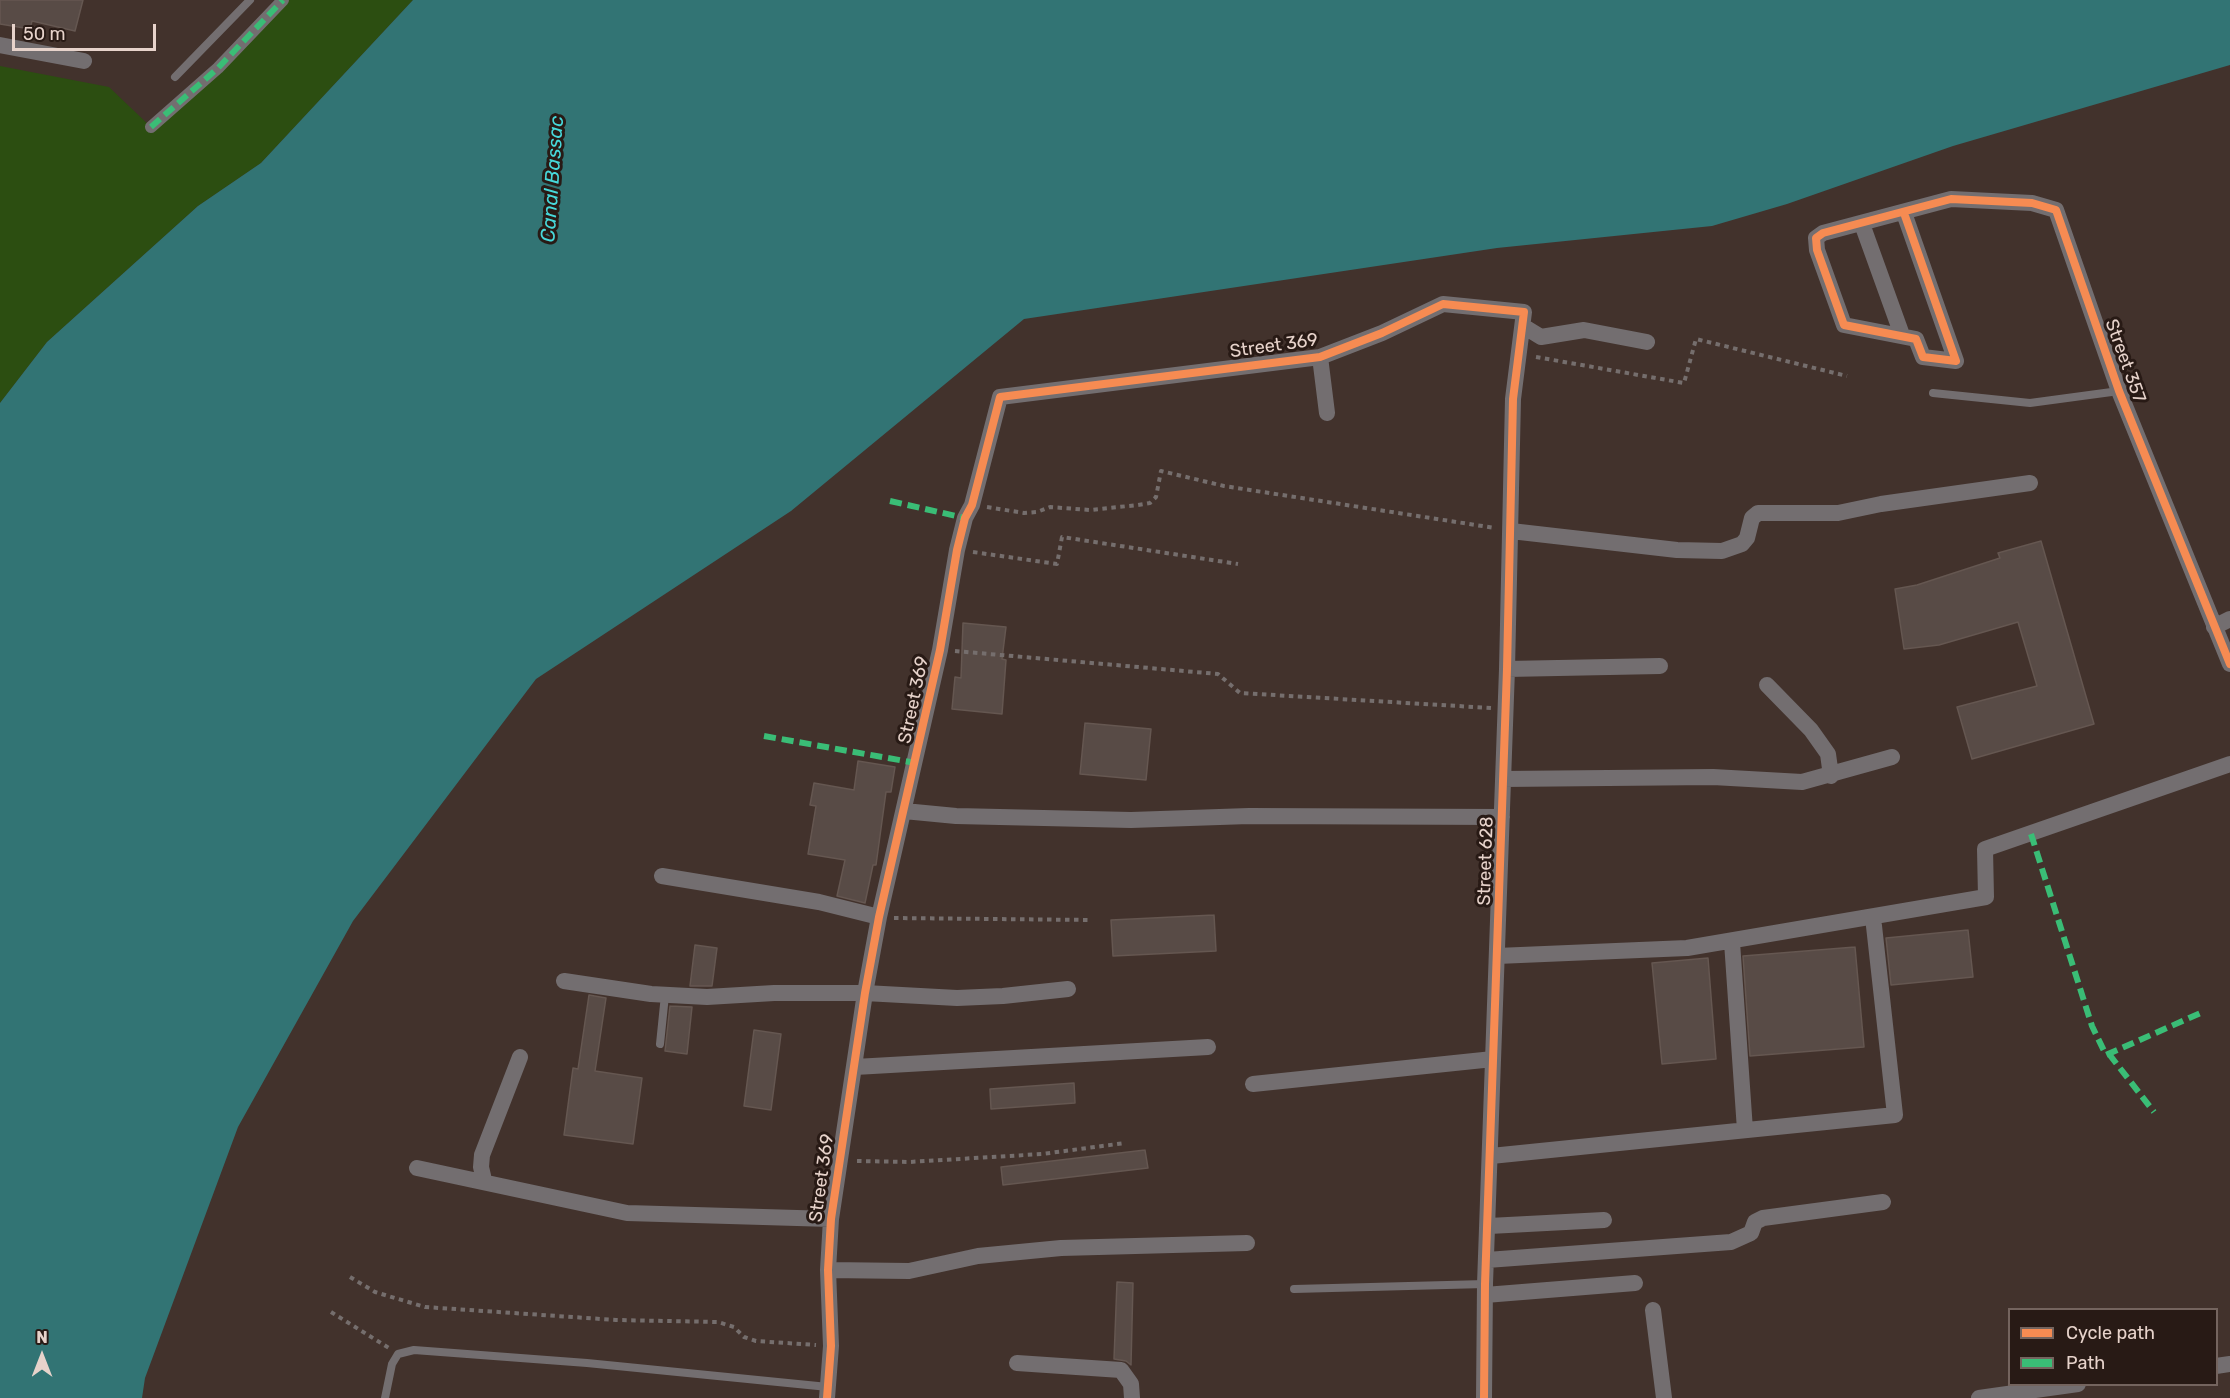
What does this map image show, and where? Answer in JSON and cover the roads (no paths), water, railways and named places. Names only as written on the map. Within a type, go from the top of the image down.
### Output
[{"type":"street","points":[[151,128],[218,68],[283,0]]},
{"type":"street","points":[[0,45],[84,61]]},
{"type":"street","name":"Street 357","points":[[1904,213],[1951,199],[2032,204],[2056,210],[2119,391],[2230,664]]},
{"type":"street","points":[[1904,213],[1956,361],[1923,357],[1916,339],[1844,325],[1816,250],[1816,238],[1823,233],[1904,213]]},
{"type":"street","points":[[1862,224],[1902,335]]},
{"type":"street","name":"Street 369","points":[[827,1393],[831,1346],[828,1270],[831,1219],[865,993],[879,918],[940,650],[957,550],[965,519],[972,505],[1000,397],[1320,357],[1382,333],[1443,304],[1524,312],[1523,326]]},
{"type":"street","points":[[1523,326],[1541,337],[1584,330],[1647,342]]},
{"type":"street","name":"Street 628","points":[[1484,1398],[1485,1289],[1508,669],[1512,399],[1523,326]]},
{"type":"street","points":[[1320,357],[1327,413]]},
{"type":"street","points":[[1511,531],[1677,550],[1722,551],[1742,544],[1747,538],[1752,518],[1758,513],[1838,513],[1881,504],[2030,483]]},
{"type":"street","points":[[2214,627],[2230,619]]},
{"type":"street","points":[[1508,669],[1660,666]]},
{"type":"street","points":[[1767,685],[1811,730],[1828,754],[1831,776]]},
{"type":"street","points":[[1503,779],[1713,777],[1802,782],[1831,776],[1892,757]]},
{"type":"street","points":[[1497,956],[1687,948],[1986,897],[1985,849],[2230,765]]},
{"type":"street","points":[[904,811],[956,816],[1131,820],[1249,816],[1502,817]]},
{"type":"street","points":[[662,876],[819,902],[879,918]]},
{"type":"street","points":[[1491,1155],[1895,1115],[1873,918]]},
{"type":"street","points":[[1732,942],[1745,1130]]},
{"type":"street","points":[[564,981],[665,995],[707,997],[774,993],[865,993],[957,998],[1068,989]]},
{"type":"street","points":[[855,1067],[1208,1047]]},
{"type":"street","points":[[484,1180],[480,1167],[482,1155],[520,1057]]},
{"type":"street","points":[[1253,1084],[1493,1059]]},
{"type":"street","points":[[417,1168],[484,1180],[627,1213],[831,1219]]},
{"type":"street","points":[[1487,1260],[1731,1242],[1751,1233],[1755,1222],[1763,1218],[1883,1202]]},
{"type":"street","points":[[1489,1226],[1604,1220]]},
{"type":"street","points":[[828,1270],[909,1271],[978,1256],[1061,1248],[1247,1243]]},
{"type":"street","points":[[1485,1289],[1635,1283]]},
{"type":"street","points":[[1653,1310],[1664,1398]]},
{"type":"street","points":[[1017,1363],[1121,1370],[1131,1384],[1132,1398]]},
{"type":"street","points":[[1978,1398],[2064,1386]]},
{"type":"lane","points":[[175,76],[250,0]]},
{"type":"lane","points":[[1933,393],[2030,403],[2119,391]]},
{"type":"lane","points":[[660,1044],[665,995]]},
{"type":"lane","points":[[1294,1288],[1485,1289]]},
{"type":"lane","points":[[385,1398],[392,1364],[398,1354],[414,1350],[587,1363],[827,1393]]},
{"type":"water","name":"Canal Bassac","points":[[413,0],[2230,0],[2230,65],[1953,146],[1787,204],[1712,226],[1497,248],[1024,319],[791,511],[536,679],[353,921],[238,1127],[145,1378],[142,1398],[0,1398],[0,403],[47,342],[198,206],[261,163]]}]
